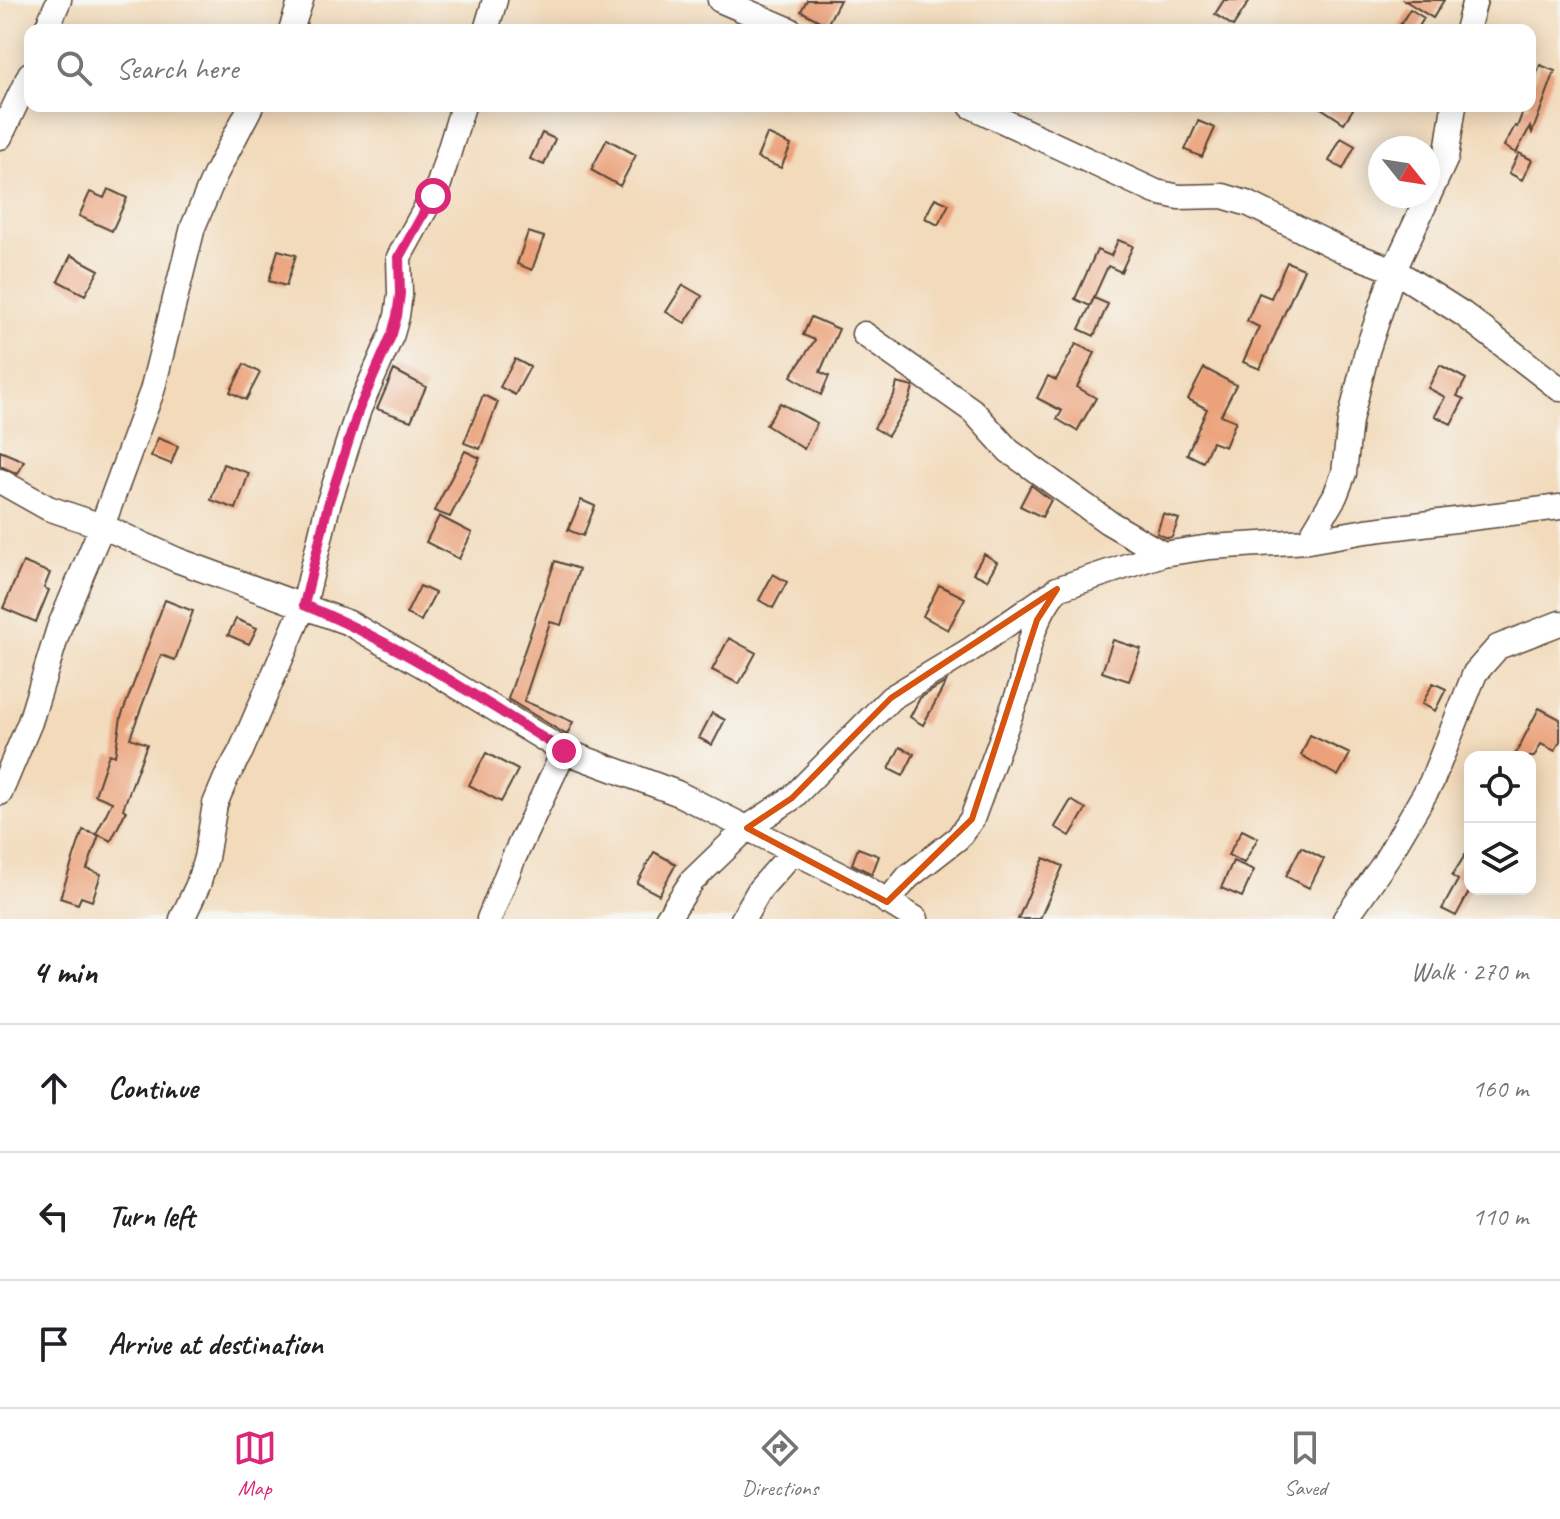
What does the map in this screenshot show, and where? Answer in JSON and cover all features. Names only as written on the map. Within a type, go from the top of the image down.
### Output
[{"type":"street","points":[[49,24],[59,0]]},
{"type":"street","points":[[293,24],[301,0]]},
{"type":"street","points":[[488,24],[495,0]]},
{"type":"street","points":[[720,0],[776,24]]},
{"type":"street","points":[[1469,24],[1475,0]]},
{"type":"street","points":[[0,137],[24,87]]},
{"type":"street","points":[[0,793],[30,722],[59,628],[102,526],[152,391],[167,321],[193,227],[215,175],[248,112]]},
{"type":"street","points":[[182,919],[198,885],[206,858],[215,804],[304,605],[328,505],[359,409],[397,316],[399,257],[439,184],[461,112]]},
{"type":"street","points":[[984,112],[1156,192],[1179,197],[1223,196],[1249,204],[1348,253],[1394,270],[1463,314],[1560,389]]},
{"type":"street","points":[[1308,541],[1335,496],[1344,473],[1350,421],[1367,351],[1394,270],[1446,158],[1453,112]]},
{"type":"street","points":[[864,334],[973,411],[1009,451],[1108,522],[1163,554]]},
{"type":"street","points":[[0,481],[48,508],[102,526],[177,560],[349,623],[564,751],[677,793],[861,885],[916,919]]},
{"type":"street","points":[[667,919],[692,881],[747,828],[792,798],[891,698],[970,650],[1057,589],[1163,554],[1210,547],[1308,541],[1560,507]]},
{"type":"street","points":[[887,902],[908,877],[958,838],[972,819],[1022,683],[1037,620],[1047,600],[1057,589]]},
{"type":"street","points":[[1345,919],[1383,865],[1431,783],[1475,673],[1498,647],[1560,623]]},
{"type":"street","points":[[489,919],[564,751]]},
{"type":"street","points":[[743,919],[760,889],[793,852]]},
{"type":"highlighted area","points":[[1057,589],[1037,620],[972,819],[887,902],[747,828],[792,798],[891,698]]},
{"type":"building","points":[[807,0],[840,0],[828,24],[801,11]]},
{"type":"building","points":[[1224,0],[1250,0],[1234,24],[1215,14]]},
{"type":"building","points":[[1404,0],[1444,0],[1433,18]]},
{"type":"building","points":[[1410,9],[1424,18],[1420,24],[1401,24]]},
{"type":"building","points":[[1540,65],[1555,71],[1532,133],[1530,127],[1516,153],[1504,146],[1523,112],[1536,112],[1536,76]]},
{"type":"building","points":[[1327,112],[1351,112],[1344,123]]},
{"type":"building","points":[[1198,121],[1215,128],[1202,157],[1185,150]]},
{"type":"building","points":[[542,133],[555,139],[544,165],[530,159]]},
{"type":"building","points":[[767,134],[791,145],[781,168],[757,158]]},
{"type":"building","points":[[1341,138],[1355,146],[1343,169],[1329,161]]},
{"type":"building","points":[[607,139],[636,155],[620,186],[591,170]]},
{"type":"building","points":[[1519,153],[1532,160],[1522,180],[1509,173]]},
{"type":"building","points":[[108,189],[127,198],[112,231],[79,216],[90,192],[104,198]]},
{"type":"building","points":[[935,198],[949,204],[938,225],[925,218]]},
{"type":"building","points":[[528,232],[544,237],[532,270],[517,264]]},
{"type":"building","points":[[1118,240],[1133,246],[1121,272],[1108,266],[1090,306],[1075,299],[1097,250],[1111,256]]},
{"type":"building","points":[[278,250],[296,255],[286,286],[269,281]]},
{"type":"building","points":[[71,255],[99,270],[85,295],[58,281]]},
{"type":"building","points":[[1287,262],[1304,269],[1260,369],[1243,362],[1259,327],[1247,321],[1259,293],[1271,298]]},
{"type":"building","points":[[683,285],[702,296],[685,323],[666,312]]},
{"type":"building","points":[[1094,298],[1108,304],[1094,336],[1079,329]]},
{"type":"building","points":[[811,317],[839,329],[820,372],[829,376],[821,395],[791,376],[815,340],[803,335]]},
{"type":"building","points":[[1076,344],[1095,353],[1077,387],[1096,398],[1077,431],[1057,419],[1062,411],[1037,398],[1048,376],[1056,380]]},
{"type":"building","points":[[515,359],[530,367],[515,395],[500,387]]},
{"type":"building","points":[[244,364],[260,373],[246,400],[230,392]]},
{"type":"building","points":[[1440,365],[1466,379],[1457,396],[1464,399],[1451,424],[1435,416],[1445,397],[1428,388]]},
{"type":"building","points":[[1204,368],[1236,385],[1221,415],[1236,421],[1225,447],[1212,442],[1203,462],[1187,454],[1207,409],[1188,399]]},
{"type":"building","points":[[394,370],[426,387],[411,421],[377,409]]},
{"type":"building","points":[[897,383],[913,387],[909,401],[888,436],[874,428],[894,395]]},
{"type":"building","points":[[483,395],[498,402],[480,449],[464,443]]},
{"type":"building","points":[[780,403],[817,423],[804,449],[766,425]]},
{"type":"building","points":[[158,438],[178,446],[171,464],[151,456]]},
{"type":"building","points":[[0,451],[24,461],[18,474],[0,466]]},
{"type":"building","points":[[465,451],[480,458],[450,517],[434,511]]},
{"type":"building","points":[[223,464],[249,473],[236,509],[211,500]]},
{"type":"building","points":[[1031,485],[1051,500],[1042,517],[1020,506]]},
{"type":"building","points":[[581,500],[595,506],[583,536],[568,530]]},
{"type":"building","points":[[1163,514],[1179,519],[1172,537],[1157,533]]},
{"type":"building","points":[[439,516],[472,533],[459,559],[426,542]]},
{"type":"building","points":[[984,554],[997,562],[987,580],[973,573]]},
{"type":"building","points":[[555,561],[579,569],[561,625],[550,622],[524,701],[573,722],[567,735],[508,699]]},
{"type":"building","points":[[23,562],[50,573],[44,588],[49,590],[36,622],[3,608]]},
{"type":"building","points":[[773,574],[787,582],[773,608],[759,600]]},
{"type":"building","points":[[939,585],[965,598],[948,630],[923,616]]},
{"type":"building","points":[[420,586],[435,593],[421,621],[406,614]]},
{"type":"building","points":[[165,600],[193,611],[175,660],[161,655],[130,738],[147,744],[123,809],[126,811],[111,841],[99,835],[87,869],[101,874],[92,901],[81,897],[78,904],[60,898],[83,830],[98,835],[112,802],[95,795],[109,754],[115,756],[121,717]]},
{"type":"building","points":[[236,619],[257,628],[249,644],[228,635]]},
{"type":"building","points":[[729,638],[756,653],[739,684],[712,670]]},
{"type":"building","points":[[1113,640],[1141,649],[1129,681],[1102,672]]},
{"type":"building","points":[[946,682],[923,725],[910,717],[920,698]]},
{"type":"building","points":[[1433,683],[1446,689],[1435,711],[1422,704]]},
{"type":"building","points":[[1539,708],[1560,719],[1560,741],[1555,751],[1541,744],[1536,753],[1517,751]]},
{"type":"building","points":[[712,713],[725,720],[712,745],[699,738]]},
{"type":"building","points":[[1310,735],[1350,754],[1338,776],[1301,755]]},
{"type":"building","points":[[900,747],[914,754],[903,776],[889,769]]},
{"type":"building","points":[[486,753],[518,770],[501,802],[469,785]]},
{"type":"building","points":[[1071,800],[1086,809],[1070,836],[1055,827]]},
{"type":"building","points":[[1242,830],[1258,838],[1244,863],[1228,855]]},
{"type":"building","points":[[1301,847],[1324,859],[1309,888],[1286,876]]},
{"type":"building","points":[[858,848],[879,856],[872,874],[852,864]]},
{"type":"building","points":[[654,852],[676,864],[659,895],[637,883]]},
{"type":"building","points":[[1464,857],[1464,895],[1467,895],[1456,916],[1442,909],[1458,880],[1452,876]]},
{"type":"building","points":[[1044,858],[1063,866],[1040,919],[1018,919]]},
{"type":"building","points":[[1233,861],[1254,870],[1242,897],[1221,888]]},
{"type":"route","points":[[433,196],[399,257],[397,316],[359,409],[328,505],[304,605],[349,623],[564,751]]}]
